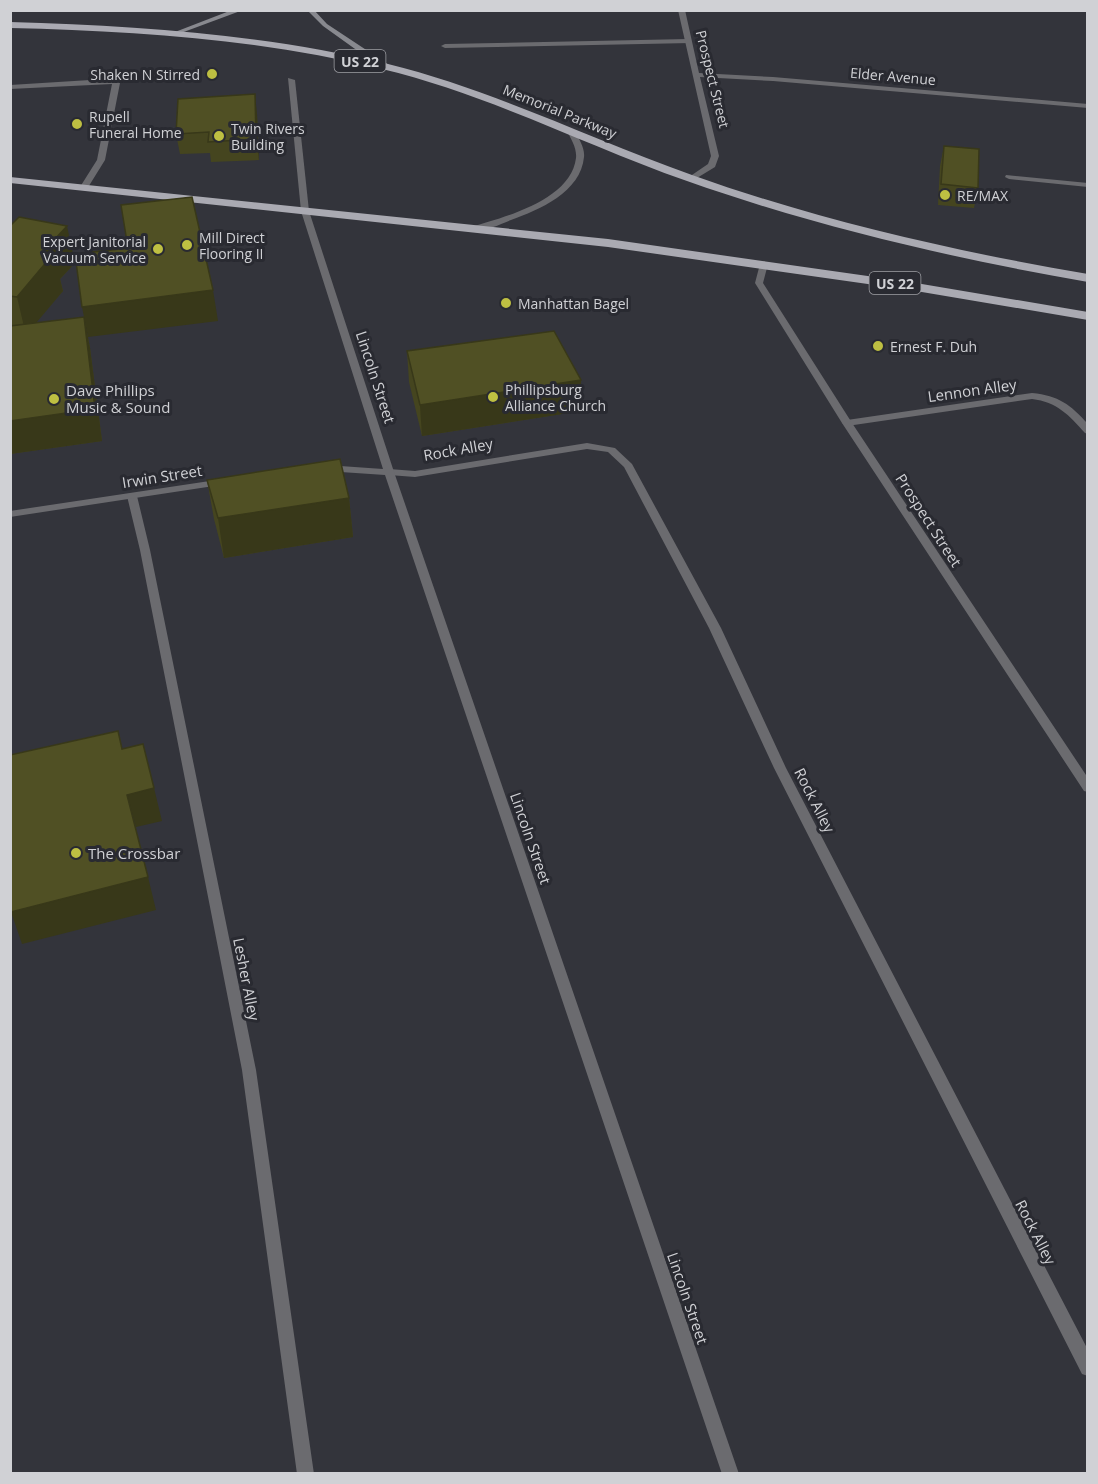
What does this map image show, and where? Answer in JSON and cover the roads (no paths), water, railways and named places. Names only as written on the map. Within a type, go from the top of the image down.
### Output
[{"type":"highway","name":"Memorial Parkway","points":[[10,25],[179,32],[290,47],[386,67],[471,92],[692,179],[785,209],[911,242],[1088,278]]},
{"type":"highway","name":"US 22","points":[[10,180],[608,243],[764,264],[1088,316]]},
{"type":"main road","points":[[179,32],[240,10]]},
{"type":"main road","points":[[310,10],[325,25],[386,67]]},
{"type":"street","name":"Prospect Street","points":[[681,10],[715,156],[712,165],[692,179]]},
{"type":"street","points":[[445,46],[688,41]]},
{"type":"street","name":"Elder Avenue","points":[[696,75],[773,79],[1088,105]]},
{"type":"street","name":"Lincoln Street","points":[[291,80],[305,211],[389,472],[731,1473]]},
{"type":"street","points":[[10,87],[106,81],[116,83],[101,160],[84,187]]},
{"type":"street","points":[[474,229],[518,216],[550,200],[561,190],[578,167],[580,157],[578,145],[571,131]]},
{"type":"street","points":[[1009,177],[1088,184]]},
{"type":"street","name":"Prospect Street","points":[[764,264],[759,283],[847,423],[1088,788]]},
{"type":"street","name":"Lennon Alley","points":[[847,423],[1032,396],[1055,399],[1066,405],[1088,431]]},
{"type":"street","name":"Rock Alley","points":[[389,472],[415,474],[587,446],[611,450],[628,466],[715,628],[780,768],[1088,1368]]},
{"type":"street","points":[[315,469],[389,472]]},
{"type":"street","name":"Irwin Street","points":[[10,514],[232,481]]},
{"type":"street","name":"Lesher Alley","points":[[132,496],[145,550],[249,1070],[306,1473]]},
{"type":"place","name":"Shaken N Stirred","points":[[212,74]]},
{"type":"place","name":"Rupell Funeral Home","points":[[77,124]]},
{"type":"place","name":"Twin Rivers Building","points":[[219,136]]},
{"type":"place","name":"RE/MAX","points":[[945,195]]},
{"type":"place","name":"Mill Direct Flooring II","points":[[187,245]]},
{"type":"place","name":"Expert Janitorial Vacuum Service","points":[[158,249]]},
{"type":"place","name":"Manhattan Bagel","points":[[506,303]]},
{"type":"place","name":"Ernest F. Duh","points":[[878,346]]},
{"type":"place","name":"Phillipsburg Alliance Church","points":[[493,397]]},
{"type":"place","name":"Dave Phillips Music & Sound","points":[[54,399]]},
{"type":"place","name":"The Crossbar","points":[[76,853]]}]
